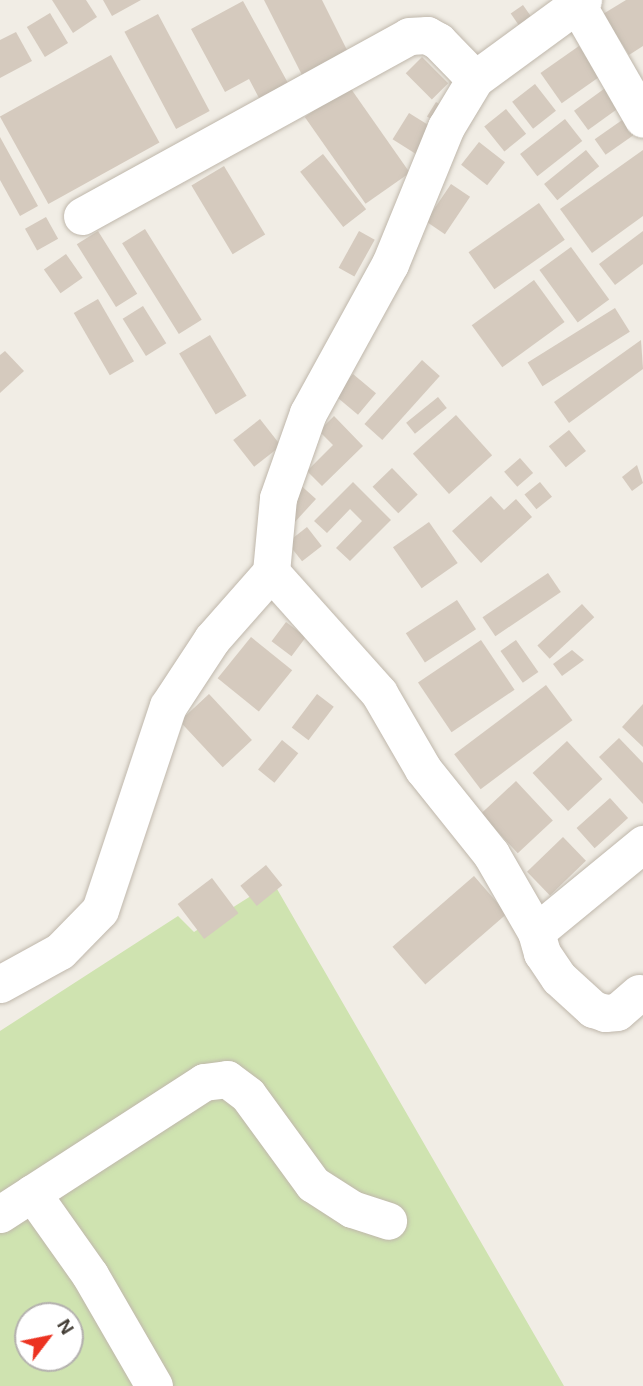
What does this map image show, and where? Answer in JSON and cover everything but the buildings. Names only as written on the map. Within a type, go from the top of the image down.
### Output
[{"type":"street","points":[[0,984],[60,951],[100,910],[168,706],[212,639],[271,572],[278,498],[308,413],[390,264],[446,127],[475,79],[581,3],[641,111]]},
{"type":"street","points":[[82,216],[408,36],[427,35],[438,41],[475,79]]},
{"type":"street","points":[[271,572],[379,693],[423,769],[491,854],[536,932],[542,953],[559,978],[593,1009],[617,1012],[639,993]]},
{"type":"street","points":[[536,932],[643,844]]},
{"type":"street","points":[[0,1214],[204,1082],[227,1079],[248,1095],[313,1184],[352,1209],[388,1221]]},
{"type":"street","points":[[32,1193],[90,1275],[154,1386]]},
{"type":"green space","points":[[273,882],[564,1386],[0,1386],[0,1031],[178,916],[194,932]]}]
